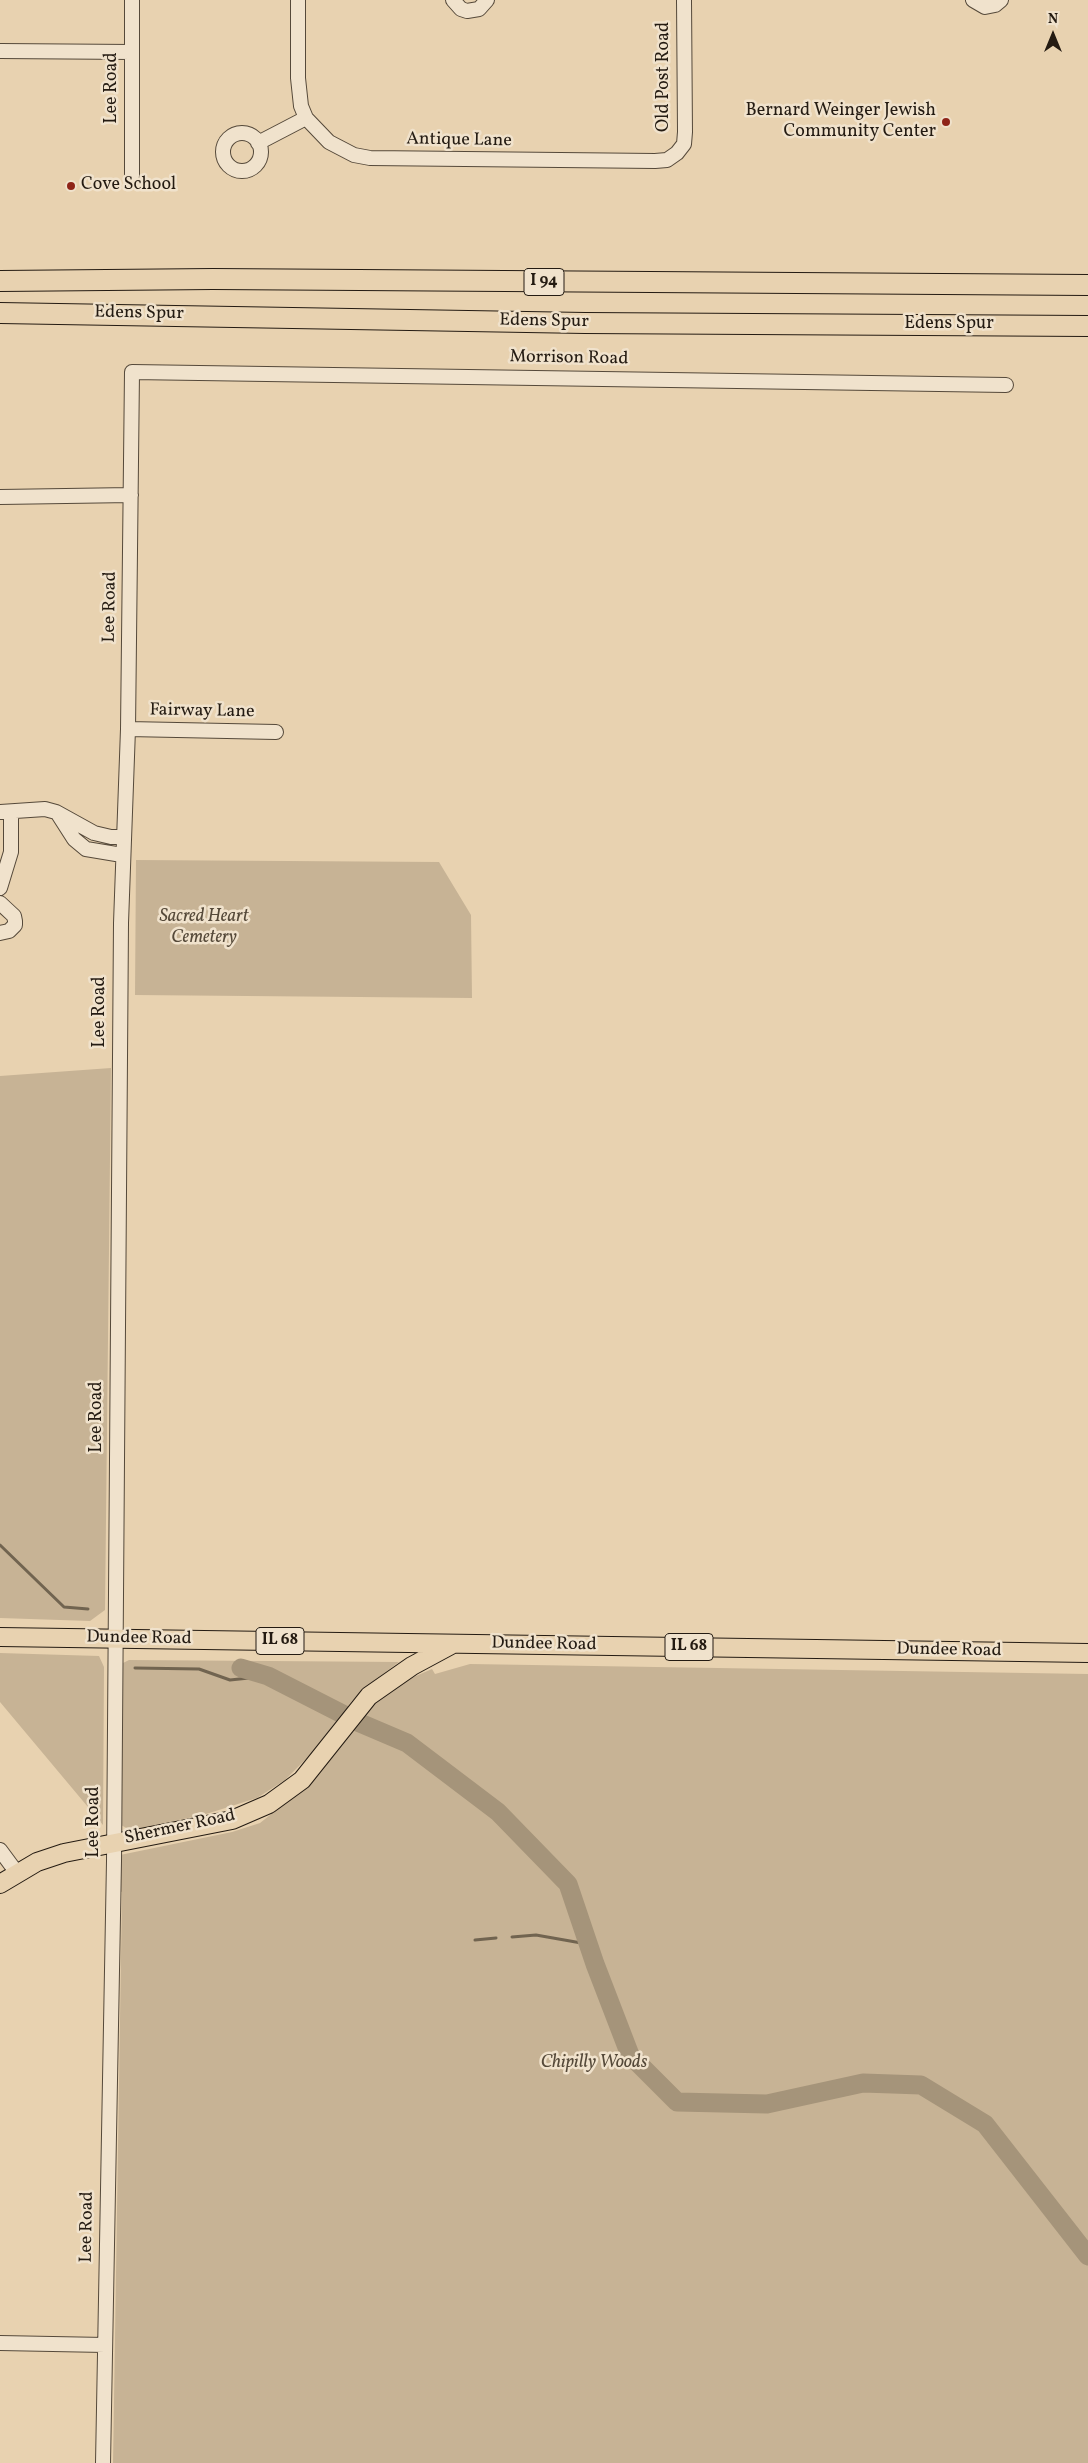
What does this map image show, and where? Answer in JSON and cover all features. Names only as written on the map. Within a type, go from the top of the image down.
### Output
[{"type":"highway","name":"Edens Spur","points":[[0,281],[213,279],[1088,285]]},
{"type":"highway","name":"Edens Spur","points":[[0,313],[595,323],[1088,326]]},
{"type":"main road","name":"Dundee Road","points":[[0,1637],[1088,1653]]},
{"type":"main road","name":"Shermer Road","points":[[0,1884],[37,1862],[64,1853],[232,1820],[269,1804],[302,1780],[369,1696],[412,1666],[453,1644]]},
{"type":"street","name":"Lee Road","points":[[132,0],[132,176]]},
{"type":"street","points":[[258,142],[306,118],[301,106],[298,78],[298,0]]},
{"type":"street","points":[[452,0],[461,9],[467,11],[479,9],[487,0]]},
{"type":"street","name":"Old Post Road","points":[[677,153],[684,144],[685,132],[684,0]]},
{"type":"street","points":[[973,0],[985,7],[996,5],[1001,0]]},
{"type":"street","points":[[0,52],[132,52]]},
{"type":"street","name":"Antique Lane","points":[[306,118],[318,132],[340,149],[370,158],[655,162],[667,160],[677,153]]},
{"type":"street","name":"Lee Road","points":[[102,2463],[114,1842],[122,855],[128,729],[132,372]]},
{"type":"street","name":"Morrison Road","points":[[132,372],[1006,385]]},
{"type":"street","points":[[0,497],[131,495]]},
{"type":"street","name":"Fairway Lane","points":[[128,729],[276,732]]},
{"type":"street","points":[[0,888],[11,852],[5,812],[36,809],[56,812],[94,833],[111,837],[124,837]]},
{"type":"street","points":[[56,812],[74,839],[86,849],[122,855]]},
{"type":"street","points":[[0,903],[14,916],[15,925],[9,931],[0,933]]},
{"type":"street","points":[[0,1850],[17,1873]]},
{"type":"street","points":[[0,2343],[105,2345]]},
{"type":"green space","name":"Sacred Heart Cemetery","points":[[136,860],[439,862],[471,915],[472,998],[135,995]]},
{"type":"green space","points":[[111,1068],[105,1610],[90,1621],[0,1618],[0,1076]]},
{"type":"green space","points":[[0,1653],[99,1656],[104,1667],[103,1825],[0,1702]]},
{"type":"green space","points":[[129,1660],[399,1662],[367,1686],[352,1701],[310,1755],[285,1780],[257,1798],[203,1815],[130,1830],[121,1825],[123,1663]]},
{"type":"green space","name":"Chipilly Woods","points":[[470,1664],[1088,1674],[1088,2463],[113,2463],[122,1892],[119,1891],[120,1855],[232,1832],[260,1823],[308,1785],[378,1700],[402,1682],[432,1669],[435,1674]]},
{"type":"waterway","points":[[0,1545],[64,1607],[88,1609]]},
{"type":"waterway","points":[[135,1668],[199,1669],[230,1680],[268,1676]]},
{"type":"waterway","points":[[241,1668],[268,1676],[360,1723],[407,1743],[498,1812],[568,1884],[595,1964],[630,2055],[677,2102],[767,2104],[863,2083],[921,2085],[985,2124],[1088,2256]]},
{"type":"waterway","points":[[512,1937],[536,1935],[587,1944]]},
{"type":"waterway","points":[[475,1940],[496,1938]]},
{"type":"place","name":"Bernard Weinger Jewish Community Center","points":[[946,122]]},
{"type":"place","name":"Cove School","points":[[71,186]]}]
